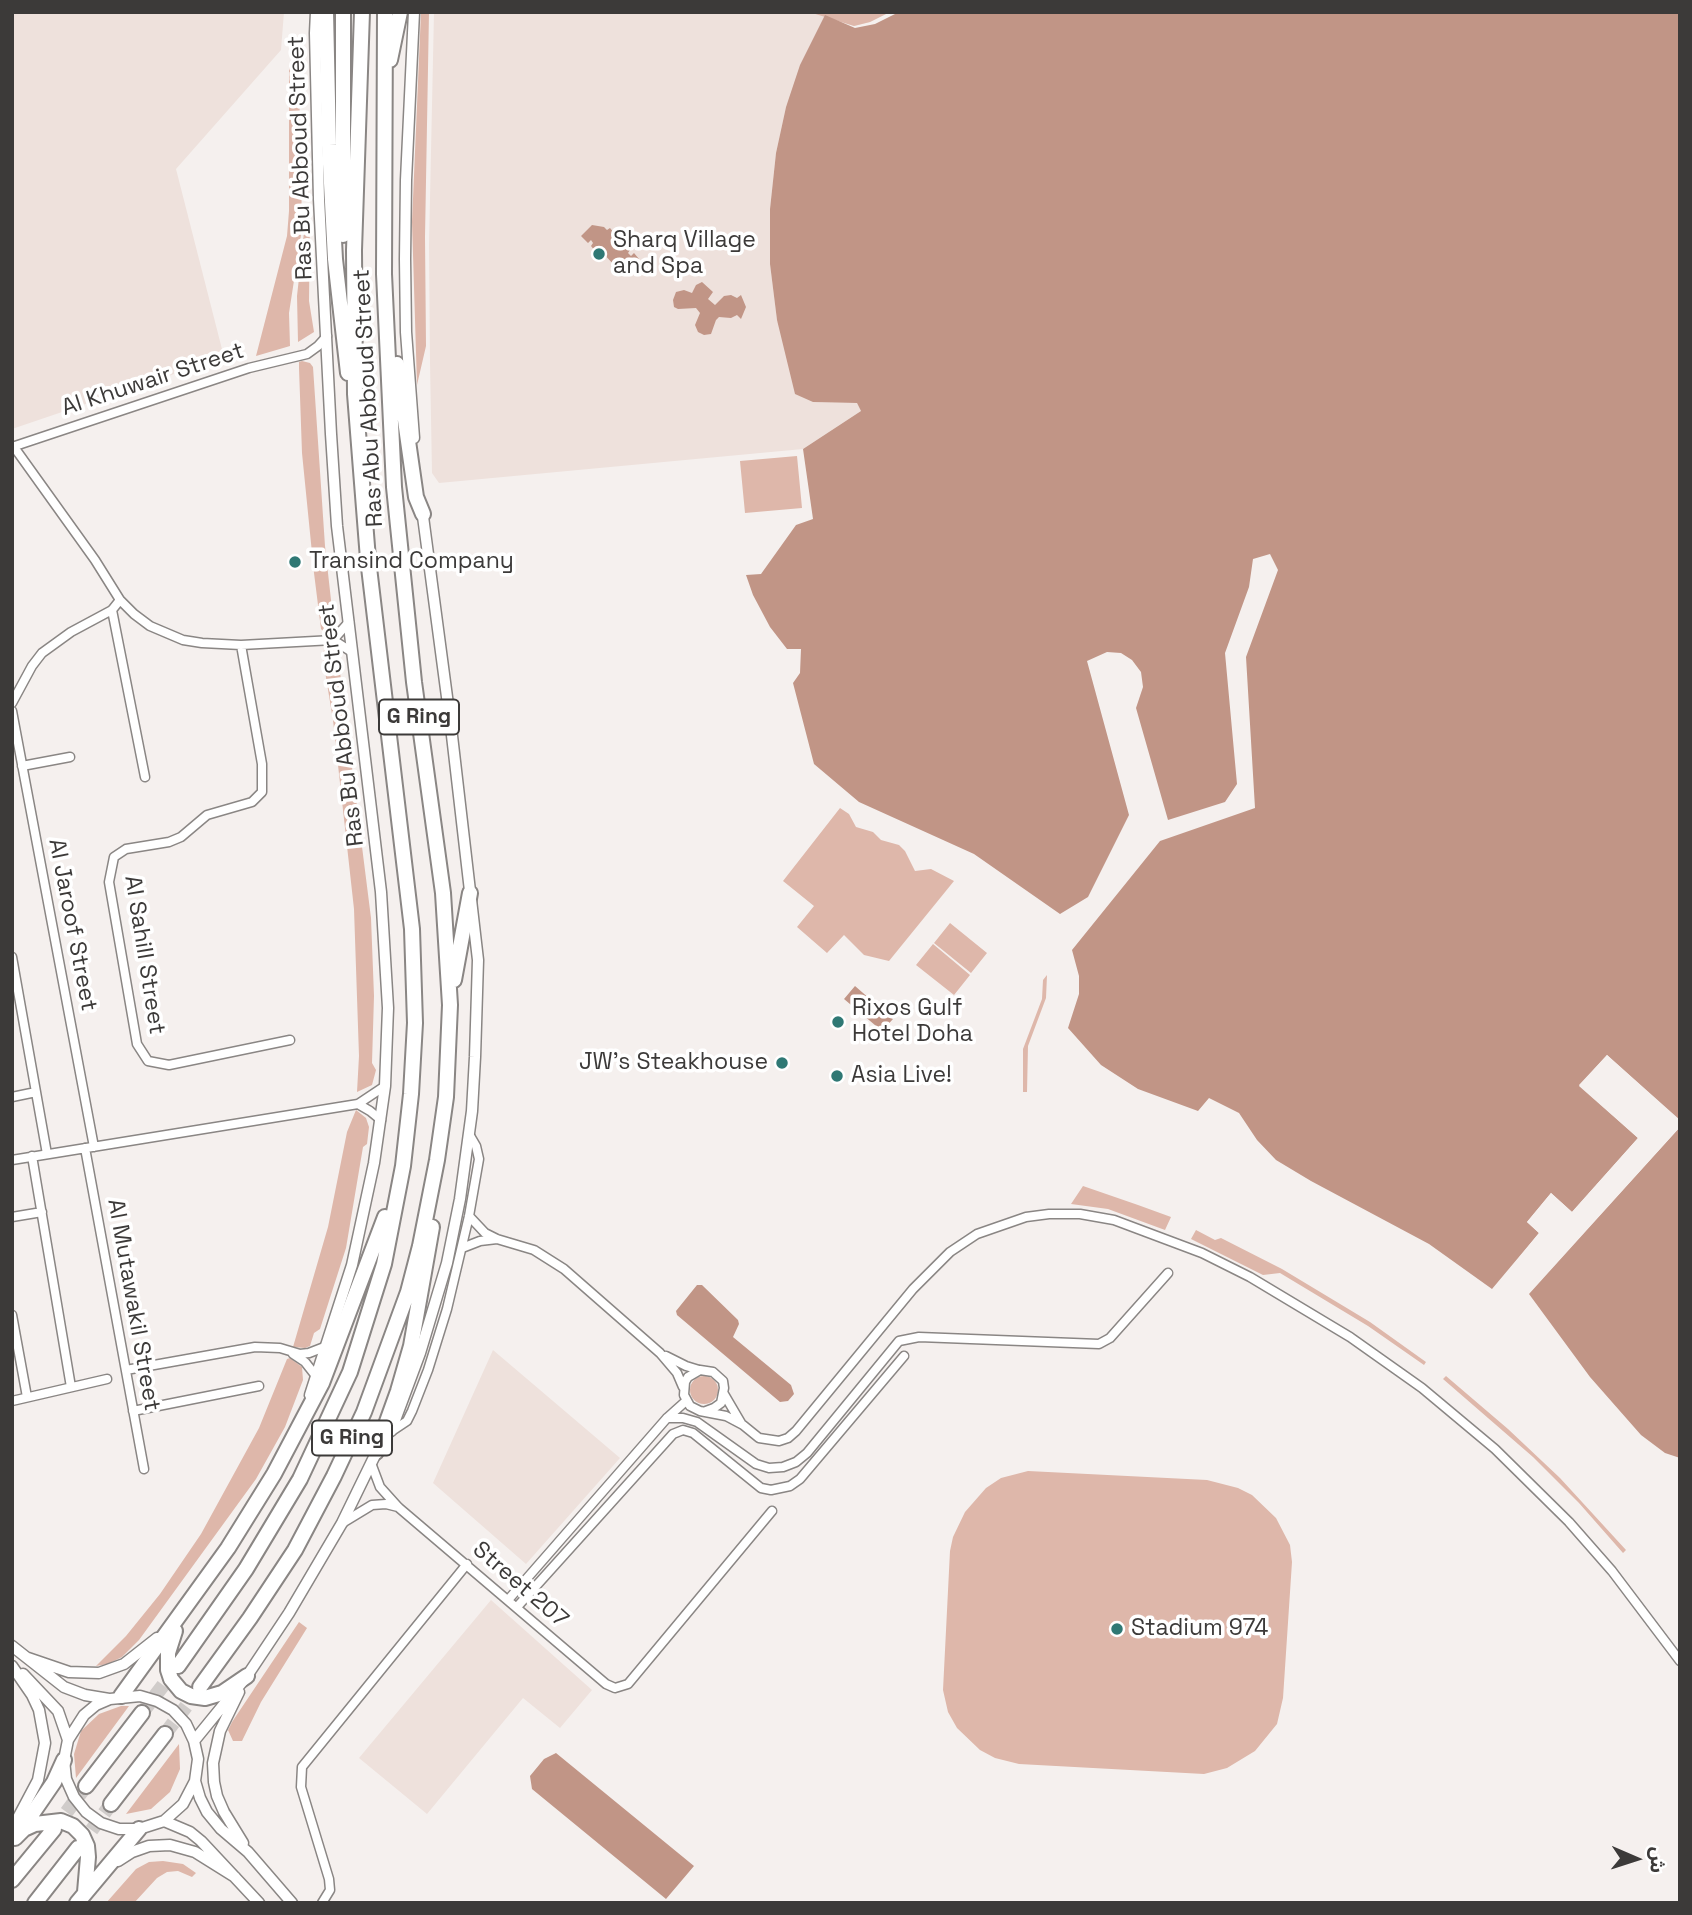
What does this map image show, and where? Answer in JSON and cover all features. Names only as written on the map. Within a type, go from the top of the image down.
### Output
[{"type":"highway","points":[[326,12],[333,221],[346,365],[355,394]]},
{"type":"highway","points":[[343,12],[344,344]]},
{"type":"highway","name":"Ras Abu Abboud Street","points":[[178,1666],[246,1569],[300,1479],[337,1403],[370,1314],[384,1264],[402,1166],[411,1094],[415,1023],[412,929],[368,559],[355,394],[354,250],[362,12]]},
{"type":"highway","name":"Ras Abu Abboud Street","points":[[200,1687],[295,1550],[349,1446],[408,1292],[438,1160],[446,1097],[450,1005],[443,893],[414,682],[394,487],[384,274],[385,12]]},
{"type":"highway","points":[[384,78],[400,12]]},
{"type":"highway","points":[[384,274],[416,497],[423,514]]},
{"type":"highway","points":[[450,1005],[470,892]]},
{"type":"highway","points":[[373,1458],[398,1391],[414,1335],[430,1247],[438,1160]]},
{"type":"highway","points":[[115,1698],[180,1616],[253,1511],[301,1423],[322,1383],[339,1340],[373,1253],[402,1166]]},
{"type":"highway","points":[[180,1616],[167,1662],[172,1679],[181,1691],[205,1698],[222,1693],[247,1676]]},
{"type":"highway","points":[[86,1786],[142,1713]]},
{"type":"highway","points":[[111,1804],[165,1734]]},
{"type":"highway","points":[[13,1836],[47,1793],[64,1760]]},
{"type":"highway","points":[[13,1836],[36,1824],[61,1821],[73,1826],[82,1835],[87,1846],[88,1857],[81,1898]]},
{"type":"highway","points":[[12,1880],[54,1829]]},
{"type":"highway","points":[[81,1898],[138,1829]]},
{"type":"highway","points":[[35,1903],[78,1848]]},
{"type":"street","name":"Ras Bu Abboud Street","points":[[301,1423],[352,1265],[363,1217],[385,1086],[387,1008],[385,935],[337,526],[319,199],[316,12]]},
{"type":"street","points":[[194,1741],[247,1676],[289,1613],[342,1523],[373,1458],[389,1433],[420,1353],[447,1263],[469,1134],[474,1084],[478,960],[414,437],[406,332],[406,180],[414,12]]},
{"type":"street","name":"Al Khuwair Street","points":[[13,447],[249,368],[307,354],[327,336]]},
{"type":"street","points":[[307,354],[328,365]]},
{"type":"street","points":[[13,447],[95,560],[120,600],[134,614],[166,634],[202,643],[241,645],[333,640],[352,652]]},
{"type":"street","points":[[12,703],[42,653],[71,632],[111,610],[120,600]]},
{"type":"street","points":[[111,610],[145,777]]},
{"type":"street","points":[[333,640],[349,622]]},
{"type":"street","name":"Al Sahill Street","points":[[241,645],[262,764],[262,792],[253,802],[207,815],[169,842],[125,849],[114,857],[110,882],[136,1044],[149,1061],[169,1065],[290,1040]]},
{"type":"street","name":"Al Jaroof Street","points":[[12,711],[89,1147]]},
{"type":"street","points":[[22,766],[69,757]]},
{"type":"street","points":[[12,957],[47,1154]]},
{"type":"street","points":[[12,1160],[358,1104],[385,1086]]},
{"type":"street","points":[[12,1097],[36,1092]]},
{"type":"street","points":[[358,1104],[381,1120]]},
{"type":"street","points":[[389,1433],[407,1421],[412,1411],[428,1370],[462,1248],[478,1159],[476,1146],[469,1134]]},
{"type":"street","name":"Al Mutawakil Street","points":[[89,1147],[144,1469]]},
{"type":"street","points":[[32,1156],[71,1387]]},
{"type":"street","points":[[12,1217],[42,1212]]},
{"type":"street","points":[[688,1404],[726,1416],[767,1441],[779,1441],[796,1431],[913,1289],[950,1252],[977,1234],[1026,1217],[1049,1213],[1080,1214],[1114,1220],[1202,1253],[1250,1277],[1350,1337],[1422,1388],[1495,1449],[1569,1522],[1612,1571],[1680,1661]]},
{"type":"street","points":[[469,1216],[480,1230],[497,1239],[534,1250],[554,1261],[660,1353],[677,1373],[683,1389],[688,1404],[683,1418]]},
{"type":"street","points":[[462,1248],[480,1241],[497,1239]]},
{"type":"street","points":[[667,1418],[683,1418],[704,1425],[756,1464],[769,1468],[783,1467],[796,1462],[807,1453],[894,1344],[903,1339],[1099,1344],[1110,1338],[1168,1273]]},
{"type":"street","points":[[12,1315],[27,1397]]},
{"type":"street","points":[[126,1370],[255,1347],[309,1353],[327,1346]]},
{"type":"street","points":[[288,1351],[305,1362],[316,1376]]},
{"type":"street","points":[[660,1353],[686,1366],[707,1370],[723,1381],[724,1394],[721,1403],[706,1411]]},
{"type":"street","points":[[516,1607],[673,1434],[683,1430],[693,1433],[756,1485],[771,1490],[797,1482],[904,1356]]},
{"type":"street","points":[[683,1389],[688,1377],[700,1370]]},
{"type":"street","points":[[12,1401],[107,1379]]},
{"type":"street","points":[[133,1411],[259,1386]]},
{"type":"street","points":[[724,1394],[743,1425]]},
{"type":"street","points":[[508,1600],[667,1418],[688,1404]]},
{"type":"street","points":[[373,1458],[380,1487],[398,1507]]},
{"type":"street","points":[[342,1523],[372,1505],[398,1507]]},
{"type":"street","name":"Street 207","points":[[398,1507],[606,1684],[619,1688],[628,1684],[772,1511]]},
{"type":"street","points":[[322,1903],[330,1890],[330,1879],[301,1787],[302,1767],[467,1564]]},
{"type":"street","points":[[28,1658],[58,1670],[78,1674],[110,1670],[137,1656],[180,1616]]},
{"type":"street","points":[[12,1646],[64,1687],[85,1695],[115,1698],[139,1696],[158,1701],[173,1710],[186,1724],[198,1759],[195,1781],[183,1804],[164,1821],[138,1829],[119,1829],[86,1812],[74,1797],[66,1779],[64,1760],[68,1740],[84,1715],[96,1705],[115,1698]]},
{"type":"street","points":[[12,1665],[52,1702],[68,1740]]},
{"type":"street","points":[[12,1665],[39,1710],[45,1743],[38,1780],[13,1836]]},
{"type":"street","points":[[247,1676],[220,1731],[213,1763],[214,1782],[223,1812],[248,1853]]},
{"type":"street","points":[[195,1781],[207,1812],[292,1903]]},
{"type":"street","points":[[164,1821],[201,1841],[259,1903]]},
{"type":"street","points":[[101,1874],[132,1852],[159,1844],[195,1852],[235,1877]]},
{"type":"shaded area","points":[[12,12],[284,12],[281,50],[176,169],[224,357],[12,429]]},
{"type":"shaded area","points":[[421,12],[429,12],[426,346],[417,385],[412,222]]},
{"type":"shaded area","name":"Sharq Village and Spa","points":[[434,12],[890,12],[854,26],[825,16],[786,107],[776,153],[770,209],[770,264],[777,320],[814,402],[857,403],[861,411],[803,449],[439,483],[432,473],[430,362],[429,245]]},
{"type":"shaded area","points":[[809,12],[890,12],[854,26]]},
{"type":"shaded area","points":[[899,12],[1680,12],[1680,1121],[1607,1055],[1579,1086],[1638,1138],[1572,1212],[1551,1193],[1527,1222],[1539,1233],[1492,1289],[1429,1244],[1276,1160],[1257,1140],[1239,1113],[1209,1098],[1198,1111],[1138,1089],[1101,1065],[1068,1028],[1079,994],[1079,976],[1072,950],[1160,841],[1255,808],[1246,657],[1278,570],[1270,554],[1253,559],[1249,587],[1225,653],[1237,784],[1225,802],[1168,820],[1136,708],[1143,687],[1141,672],[1132,660],[1121,653],[1107,652],[1087,661],[1129,815],[1088,897],[1060,914],[974,854],[859,802],[814,764],[793,683],[800,673],[801,649],[787,649],[770,627],[746,575],[761,574],[796,525],[813,519],[803,449],[861,411],[857,403],[813,402],[795,394],[777,320],[770,264],[770,209],[776,153],[786,107],[800,65],[825,15],[855,28],[875,24]]},
{"type":"shaded area","points":[[289,66],[298,66],[302,175],[301,235],[289,313],[290,346],[256,356],[287,236]]},
{"type":"shaded area","points":[[306,214],[310,214],[309,301],[314,332],[298,342],[297,296]]},
{"type":"shaded area","points":[[592,225],[607,230],[610,228],[614,233],[612,236],[615,239],[617,236],[622,242],[622,247],[625,245],[631,256],[634,253],[639,259],[620,276],[615,271],[617,268],[599,249],[595,251],[591,240],[588,243],[581,236]]},
{"type":"shaded area","points":[[702,282],[713,292],[708,299],[715,305],[724,296],[737,298],[741,295],[746,307],[741,319],[737,315],[731,318],[719,317],[711,334],[698,332],[695,325],[700,313],[696,308],[678,309],[674,307],[673,300],[676,292],[684,290],[692,293],[696,285]]},
{"type":"shaded area","points":[[299,362],[313,367],[325,546],[333,618],[331,628],[323,631],[314,573],[302,453]]},
{"type":"shaded area","points":[[797,456],[802,508],[745,513],[740,461]]},
{"type":"shaded area","points":[[326,648],[335,649],[338,656],[371,918],[374,996],[372,1063],[376,1070],[372,1085],[357,1092],[359,1056],[354,909],[333,720],[322,653]]},
{"type":"shaded area","points":[[840,808],[849,814],[856,827],[873,832],[881,840],[899,845],[915,871],[931,869],[954,881],[889,961],[864,955],[844,935],[827,953],[797,927],[814,906],[783,881]]},
{"type":"shaded area","points":[[950,923],[987,953],[971,973],[934,943]]},
{"type":"shaded area","points":[[933,944],[970,975],[954,995],[916,965]]},
{"type":"shaded area","points":[[1047,975],[1046,998],[1028,1046],[1027,1092],[1023,1092],[1023,1049],[1042,999],[1043,980]]},
{"type":"shaded area","points":[[855,986],[893,1019],[882,1031],[844,999]]},
{"type":"shaded area","points":[[356,1110],[366,1118],[369,1127],[367,1144],[363,1147],[346,1248],[320,1329],[314,1333],[310,1346],[293,1347],[328,1227],[347,1132]]},
{"type":"shaded area","points":[[1680,1127],[1680,1458],[1665,1453],[1641,1435],[1590,1377],[1529,1294]]},
{"type":"shaded area","points":[[1083,1186],[1171,1217],[1165,1230],[1108,1209],[1071,1204]]},
{"type":"shaded area","points":[[1196,1230],[1215,1240],[1221,1238],[1282,1269],[1370,1322],[1426,1362],[1424,1365],[1368,1326],[1280,1273],[1263,1275],[1191,1239]]},
{"type":"shaded area","points":[[697,1285],[702,1285],[738,1320],[733,1337],[791,1385],[794,1394],[788,1401],[780,1402],[677,1315],[676,1311]]},
{"type":"shaded area","points":[[493,1350],[620,1458],[526,1564],[433,1483]]},
{"type":"shaded area","points":[[290,1358],[302,1367],[303,1380],[285,1427],[256,1479],[139,1640],[122,1657],[96,1666],[126,1636],[160,1594],[201,1534],[259,1428],[287,1359]]},
{"type":"shaded area","points":[[704,1376],[714,1380],[718,1390],[714,1400],[704,1404],[694,1400],[690,1390],[694,1380]]},
{"type":"shaded area","points":[[1446,1376],[1560,1478],[1626,1550],[1623,1553],[1533,1457],[1443,1379]]},
{"type":"shaded area","name":"Stadium 974","points":[[1028,1471],[1207,1480],[1238,1488],[1252,1495],[1276,1518],[1290,1545],[1292,1562],[1283,1698],[1277,1724],[1255,1751],[1227,1768],[1204,1774],[1019,1764],[995,1758],[980,1750],[957,1728],[948,1712],[943,1690],[953,1537],[965,1512],[986,1488],[1001,1478]]},
{"type":"shaded area","points":[[491,1600],[592,1690],[560,1728],[523,1698],[427,1814],[359,1758]]},
{"type":"shaded area","points":[[299,1622],[307,1628],[261,1702],[242,1741],[233,1741],[228,1730],[232,1722]]},
{"type":"shaded area","points":[[129,1706],[76,1778],[74,1754],[81,1731],[99,1714]]},
{"type":"shaded area","points":[[179,1744],[180,1769],[170,1792],[151,1809],[126,1814]]},
{"type":"shaded area","points":[[556,1753],[694,1866],[666,1899],[532,1789],[530,1776],[544,1759]]},
{"type":"shaded area","points":[[149,1862],[183,1864],[196,1873],[192,1877],[178,1871],[167,1872],[157,1878],[134,1903],[106,1903],[136,1869]]},
{"type":"pier","points":[[1607,1055],[1680,1120],[1680,1127],[1529,1293],[1525,1293],[1678,1124],[1607,1060],[1584,1085],[1641,1135],[1642,1140],[1574,1215],[1570,1215],[1551,1198],[1532,1222],[1542,1231],[1542,1235],[1495,1291],[1491,1292],[1539,1233],[1527,1222],[1551,1193],[1572,1212],[1638,1138],[1579,1085]]},
{"type":"tunnel","points":[[142,1713],[177,1667]]},
{"type":"tunnel","points":[[165,1734],[200,1688]]},
{"type":"tunnel","points":[[54,1829],[86,1786]]},
{"type":"tunnel","points":[[79,1847],[111,1804]]},
{"type":"place","name":"Sharq Village and Spa","points":[[599,254]]},
{"type":"place","name":"Transind Company","points":[[295,562]]},
{"type":"place","name":"Rixos Gulf Hotel Doha","points":[[838,1022]]},
{"type":"place","name":"JW's Steakhouse","points":[[782,1063]]},
{"type":"place","name":"Asia Live!","points":[[837,1076]]},
{"type":"place","name":"Stadium 974","points":[[1117,1629]]}]
